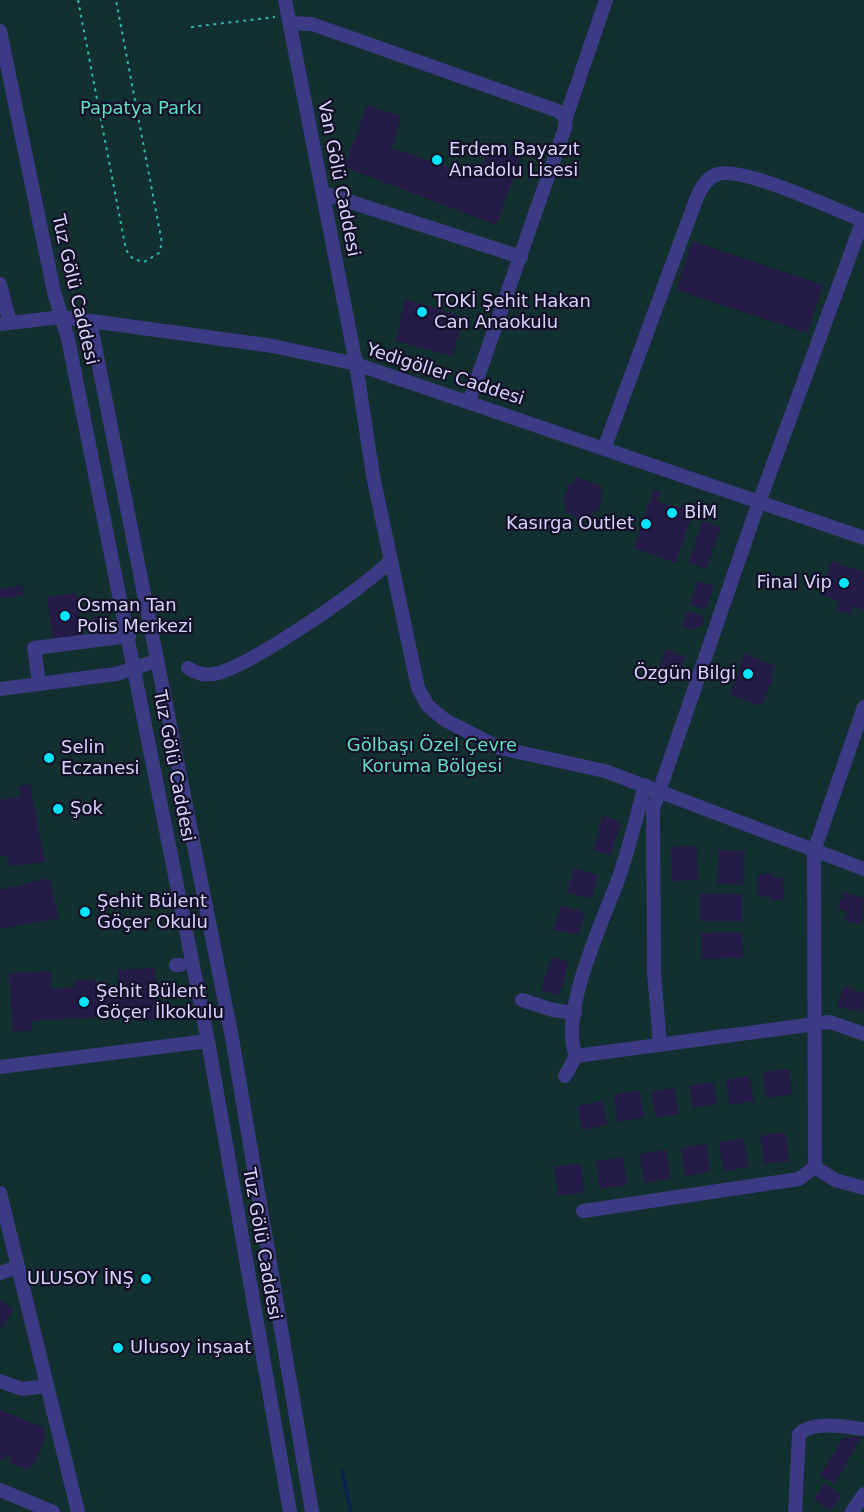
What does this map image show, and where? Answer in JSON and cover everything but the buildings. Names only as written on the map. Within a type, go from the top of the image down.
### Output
[{"type":"street","name":"Van Gölü Caddesi","points":[[285,0],[356,364],[364,426],[389,562],[418,688],[428,706],[457,729],[516,754],[569,761],[645,785],[864,869]]},
{"type":"street","points":[[469,402],[565,128],[566,117],[606,0]]},
{"type":"street","points":[[290,23],[312,24],[558,111],[566,117]]},
{"type":"street","name":"Tuz Gölü Caddesi","points":[[0,31],[129,636],[208,1041],[290,1512]]},
{"type":"street","points":[[604,449],[697,197],[711,177],[721,173],[745,175],[863,220],[759,502],[659,790],[652,823],[654,973],[660,1045]]},
{"type":"street","points":[[323,193],[521,257]]},
{"type":"street","points":[[0,284],[5,324]]},
{"type":"street","name":"Yedigöller Caddesi","points":[[5,324],[62,317],[273,346],[356,364],[864,538]]},
{"type":"street","name":"Tuz Gölü Caddesi","points":[[90,321],[232,1038],[312,1512]]},
{"type":"street","points":[[188,668],[199,674],[212,675],[251,658],[349,594],[389,562]]},
{"type":"street","points":[[39,683],[34,648],[129,636]]},
{"type":"street","points":[[0,689],[117,674],[156,661]]},
{"type":"street","points":[[815,1167],[814,851],[864,709]]},
{"type":"street","points":[[565,1076],[576,1056],[572,1037],[579,988],[621,874],[645,785]]},
{"type":"street","points":[[522,1000],[553,1011],[575,1013]]},
{"type":"street","points":[[576,1056],[830,1022],[864,1034]]},
{"type":"street","points":[[0,1066],[208,1041]]},
{"type":"street","points":[[815,1167],[835,1180],[864,1188]]},
{"type":"street","points":[[583,1211],[799,1179],[815,1167]]},
{"type":"street","points":[[0,1193],[78,1512]]},
{"type":"street","points":[[0,1273],[18,1267]]},
{"type":"street","points":[[0,1381],[22,1389],[47,1386]]},
{"type":"street","points":[[795,1512],[799,1434],[805,1429],[824,1426],[864,1429]]},
{"type":"street","points":[[0,1490],[53,1512]]},
{"type":"street","points":[[852,1512],[864,1494]]},
{"type":"path","points":[[78,0],[126,250],[133,259],[144,262],[159,254],[162,243],[116,0]]},
{"type":"path","points":[[191,27],[275,17]]},
{"type":"green space","name":"Gölbaşı Özel Çevre Koruma Bölgesi","points":[[0,0],[864,0],[864,1512],[0,1512]]},
{"type":"waterway","points":[[342,1471],[351,1512]]},
{"type":"place","name":"Erdem Bayazıt Anadolu Lisesi","points":[[437,160]]},
{"type":"place","name":"TOKİ Şehit Hakan Can Anaokulu","points":[[422,312]]},
{"type":"place","name":"BİM","points":[[672,513]]},
{"type":"place","name":"Kasırga Outlet","points":[[646,524]]},
{"type":"place","name":"Final Vip","points":[[844,583]]},
{"type":"place","name":"Osman Tan Polis Merkezi","points":[[65,616]]},
{"type":"place","name":"Özgün Bilgi","points":[[748,674]]},
{"type":"place","name":"Selin Eczanesi","points":[[49,758]]},
{"type":"place","name":"Şok","points":[[58,809]]},
{"type":"place","name":"Şehit Bülent Göçer Okulu","points":[[85,912]]},
{"type":"place","name":"Şehit Bülent Göçer İlkokulu","points":[[84,1002]]},
{"type":"place","name":"ULUSOY İNŞ","points":[[146,1279]]},
{"type":"place","name":"Ulusoy inşaat","points":[[118,1348]]},
{"type":"park label","name":"Papatya Parkı","points":[[141,109]]}]
